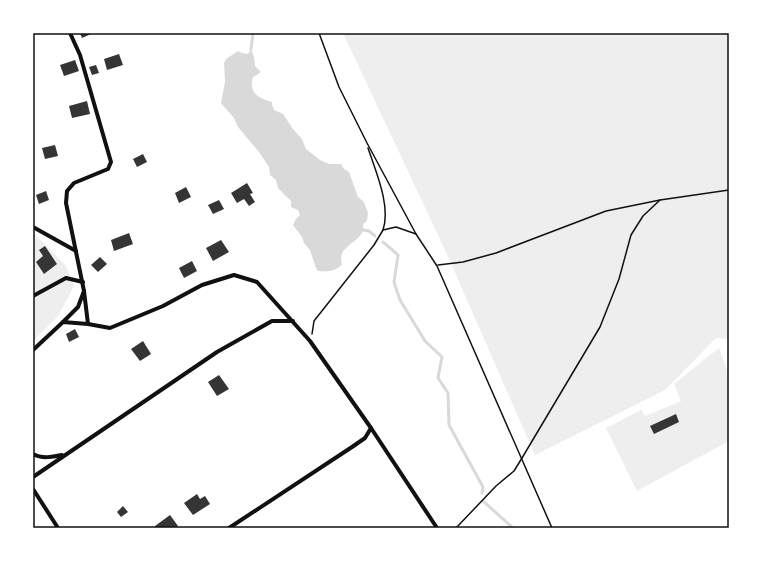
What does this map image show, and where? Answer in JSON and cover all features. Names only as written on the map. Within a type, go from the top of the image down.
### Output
[{"type":"street","points":[[70,33],[80,55],[111,162],[108,169],[74,183],[68,191],[66,203],[84,291],[88,324]]},
{"type":"street","points":[[33,227],[76,251]]},
{"type":"street","points":[[63,322],[110,328],[163,306],[202,285],[234,274],[257,282],[310,341],[371,428],[437,528]]},
{"type":"street","points":[[33,296],[66,278],[82,282]]},
{"type":"street","points":[[33,350],[78,307],[84,291]]},
{"type":"street","points":[[33,477],[217,352],[272,322],[293,321]]},
{"type":"street","points":[[229,528],[365,438],[371,428]]},
{"type":"street","points":[[33,454],[48,458],[64,455]]},
{"type":"street","points":[[33,489],[58,528]]},
{"type":"path","points":[[319,33],[339,87],[366,143],[416,234],[437,266],[552,528]]},
{"type":"path","points":[[310,341],[314,321],[374,245],[386,222],[386,211],[376,172],[366,143]]},
{"type":"path","points":[[437,266],[463,262],[489,255],[606,211],[660,200],[729,190]]},
{"type":"path","points":[[456,528],[496,486],[514,471],[600,327],[619,280],[631,235],[643,216],[660,200]]},
{"type":"path","points":[[383,230],[396,227],[416,234]]},
{"type":"shaded area","points":[[343,33],[729,33],[729,339],[716,338],[665,390],[535,455],[445,250]]},
{"type":"shaded area","points":[[251,49],[255,66],[261,72],[253,77],[253,91],[259,97],[272,102],[274,110],[283,114],[302,139],[306,149],[320,160],[329,164],[341,164],[344,169],[349,172],[358,197],[364,202],[368,213],[367,221],[363,224],[363,229],[358,238],[342,253],[342,264],[335,270],[318,271],[310,250],[293,225],[300,215],[298,210],[291,207],[291,201],[278,188],[276,180],[270,175],[269,167],[259,152],[238,127],[234,118],[221,103],[225,82],[224,63],[226,59],[238,51],[248,54]]},
{"type":"shaded area","points":[[33,232],[66,266],[74,286],[58,316],[33,341]]},
{"type":"shaded area","points":[[719,348],[729,375],[729,441],[637,491],[606,428],[641,410],[645,416],[681,401],[674,384]]},
{"type":"building","points":[[80,33],[90,33],[91,34],[82,38]]},
{"type":"building","points":[[119,54],[123,65],[107,70],[104,59]]},
{"type":"building","points":[[75,60],[79,71],[64,76],[60,65]]},
{"type":"building","points":[[96,65],[99,73],[92,75],[89,67]]},
{"type":"building","points":[[87,101],[90,114],[72,118],[69,106]]},
{"type":"building","points":[[55,145],[58,156],[45,159],[42,148]]},
{"type":"building","points":[[143,154],[147,162],[137,167],[133,159]]},
{"type":"building","points":[[247,183],[253,193],[250,194],[255,202],[249,206],[244,199],[237,203],[231,193]]},
{"type":"building","points":[[186,187],[191,197],[179,203],[175,193]]},
{"type":"building","points":[[46,191],[49,200],[39,204],[36,195]]},
{"type":"building","points":[[219,200],[224,209],[213,214],[208,205]]},
{"type":"building","points":[[129,233],[133,244],[114,251],[111,240]]},
{"type":"building","points":[[221,240],[229,252],[213,261],[206,248]]},
{"type":"building","points":[[45,246],[57,264],[44,274],[36,262],[43,256],[39,250]]},
{"type":"building","points":[[100,257],[107,264],[98,272],[91,265]]},
{"type":"building","points":[[192,261],[197,271],[184,278],[179,268]]},
{"type":"building","points":[[75,329],[79,337],[69,342],[66,334]]},
{"type":"building","points":[[143,341],[151,354],[140,361],[131,349]]},
{"type":"building","points":[[219,375],[229,389],[217,396],[208,382]]},
{"type":"building","points":[[676,414],[679,422],[654,434],[650,426]]},
{"type":"building","points":[[197,494],[200,499],[205,496],[210,504],[193,515],[184,503]]},
{"type":"building","points":[[123,506],[128,512],[121,517],[117,512]]},
{"type":"building","points":[[170,515],[178,526],[175,528],[156,528],[155,526]]},
{"type":"waterway","points":[[251,49],[253,33]]},
{"type":"waterway","points":[[363,230],[369,231],[375,236]]},
{"type":"waterway","points":[[383,242],[398,255],[394,282],[400,300],[425,341],[442,357],[438,378],[448,393],[449,425],[483,487],[482,493]]},
{"type":"waterway","points":[[483,501],[513,528]]}]
